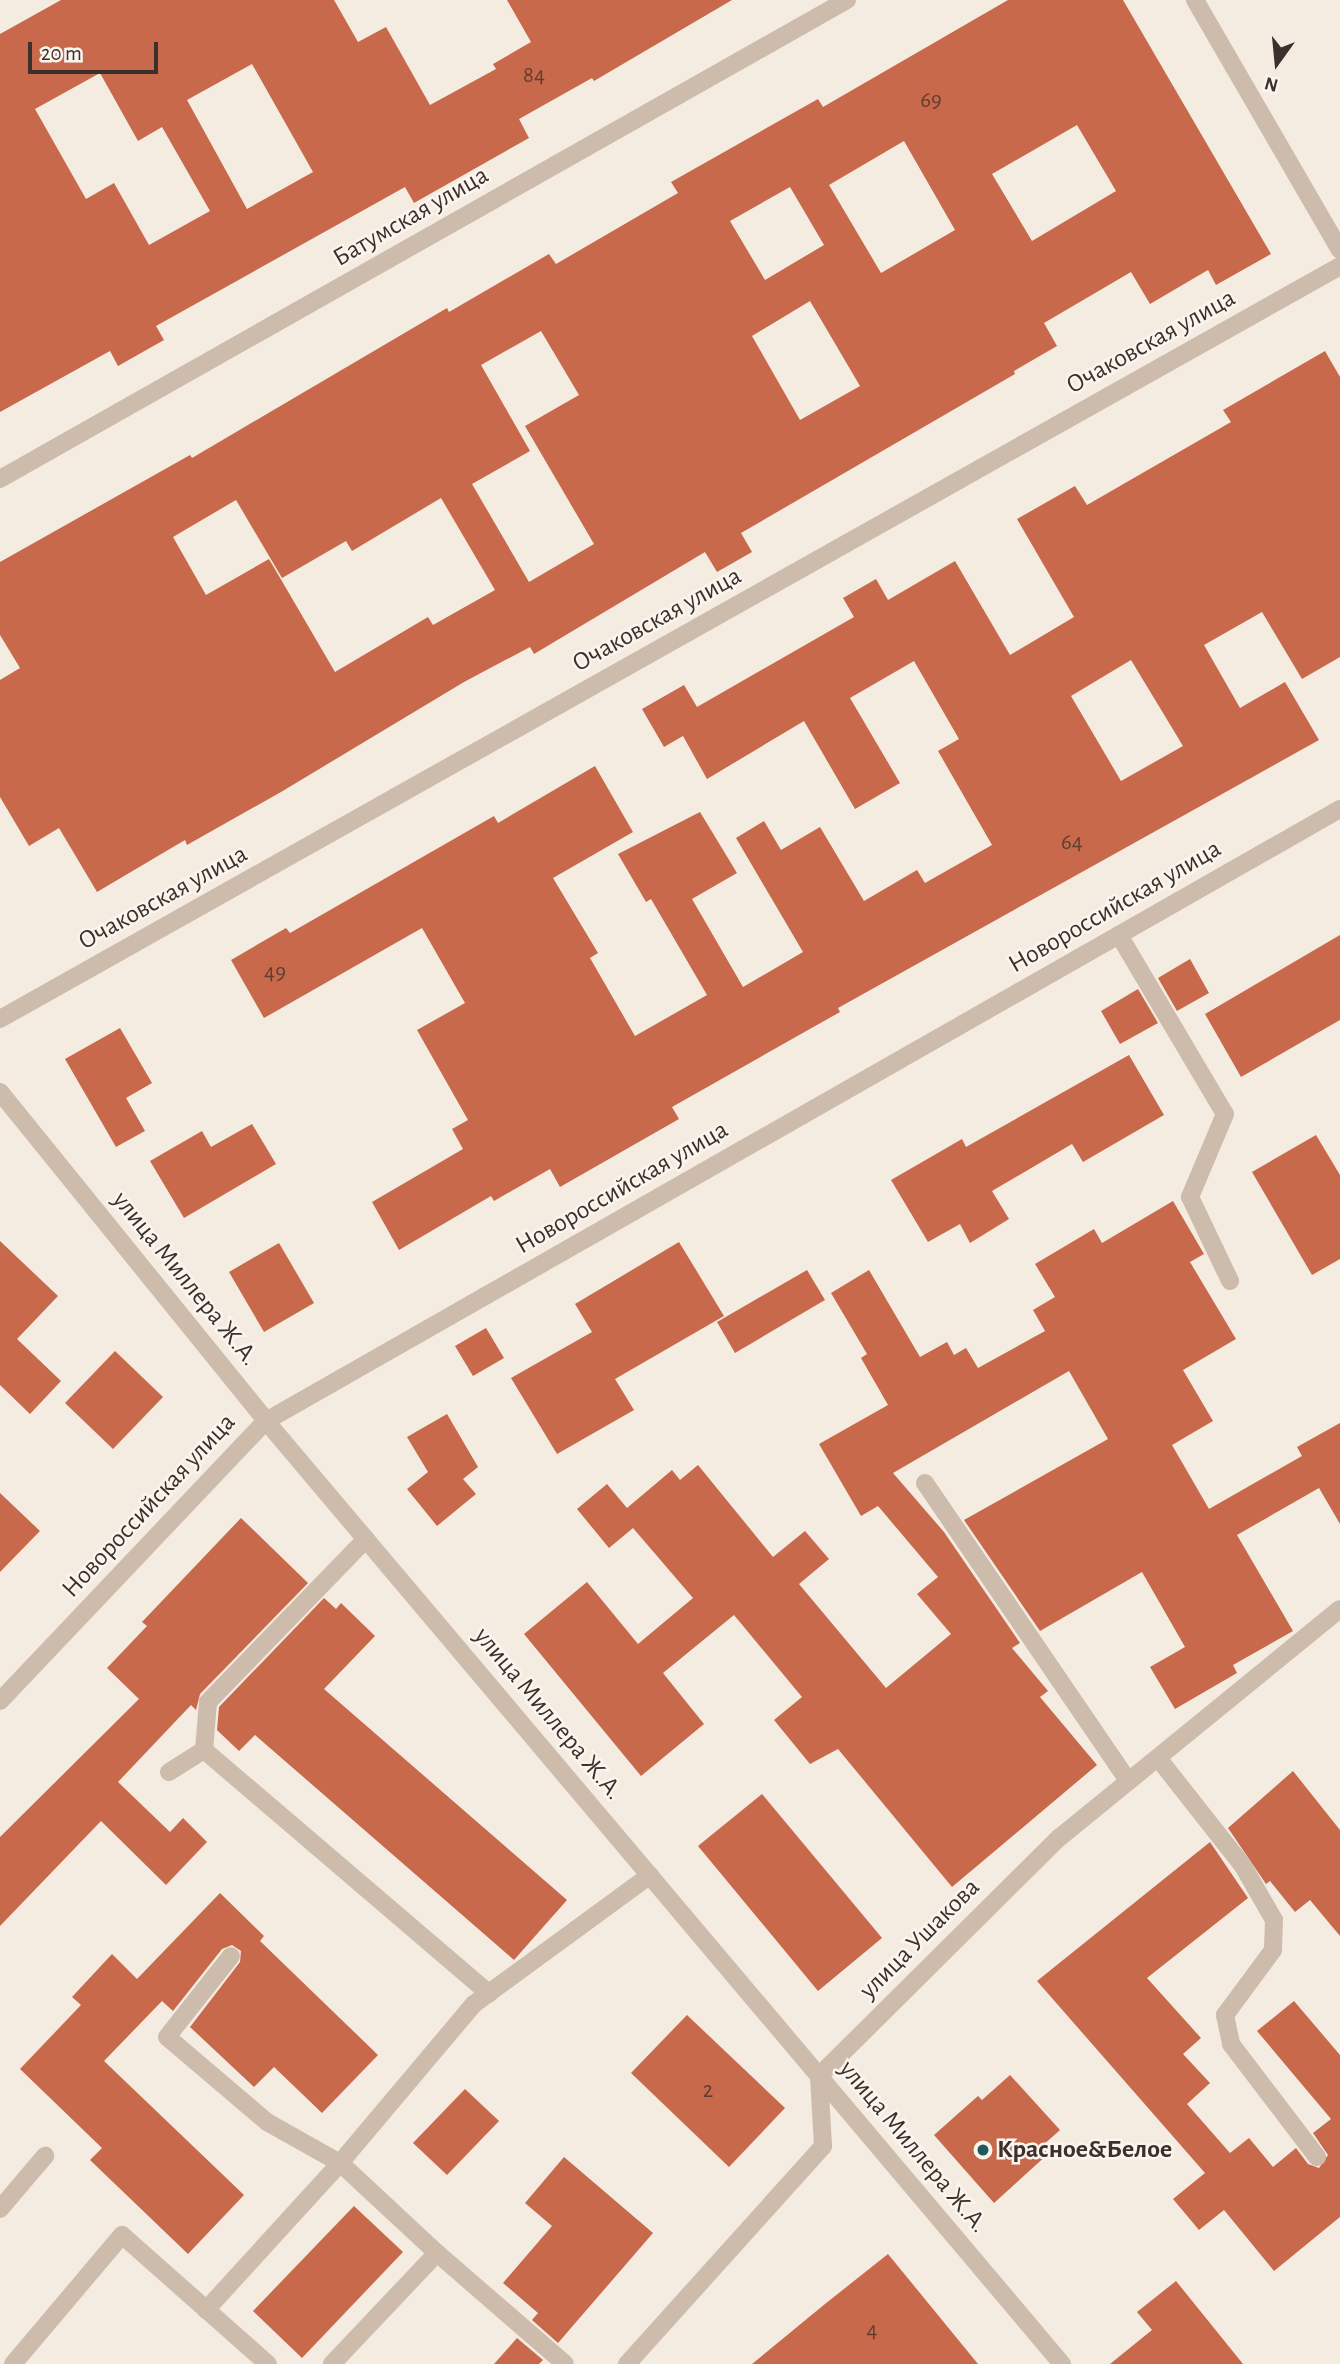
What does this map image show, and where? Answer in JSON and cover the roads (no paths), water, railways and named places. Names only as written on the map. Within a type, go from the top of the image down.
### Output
[{"type":"street","name":"Батумская улица","points":[[0,480],[847,0]]},
{"type":"street","points":[[1195,0],[1340,250]]},
{"type":"street","name":"Очаковская улица","points":[[0,1019],[1340,266]]},
{"type":"street","name":"Новороссийская улица","points":[[0,1701],[266,1421],[1340,809]]},
{"type":"street","points":[[1119,935],[1225,1114],[1190,1197],[1230,1281]]},
{"type":"street","name":"улица Миллера Ж.А.","points":[[0,1092],[266,1421],[1062,2364]]},
{"type":"street","points":[[925,1483],[1128,1781]]},
{"type":"street","points":[[204,1750],[208,1702],[366,1539]]},
{"type":"street","name":"улица Ушакова","points":[[819,2076],[1059,1838],[1340,1609]]},
{"type":"street","points":[[169,1772],[204,1750]]},
{"type":"street","points":[[204,1750],[489,1993]]},
{"type":"street","points":[[1158,1758],[1243,1867],[1274,1920],[1273,1950],[1225,2015],[1231,2044],[1317,2157]]},
{"type":"street","points":[[206,2310],[340,2163],[474,2004],[650,1875]]},
{"type":"street","points":[[232,1956],[167,2037],[267,2122],[340,2163],[437,2253],[565,2364]]},
{"type":"street","points":[[627,2364],[823,2146],[819,2076]]},
{"type":"street","points":[[0,2208],[45,2156]]},
{"type":"street","points":[[13,2364],[122,2235],[268,2364]]},
{"type":"street","points":[[332,2364],[437,2253]]},
{"type":"place","name":"Красное&Белое","points":[[983,2150]]}]
